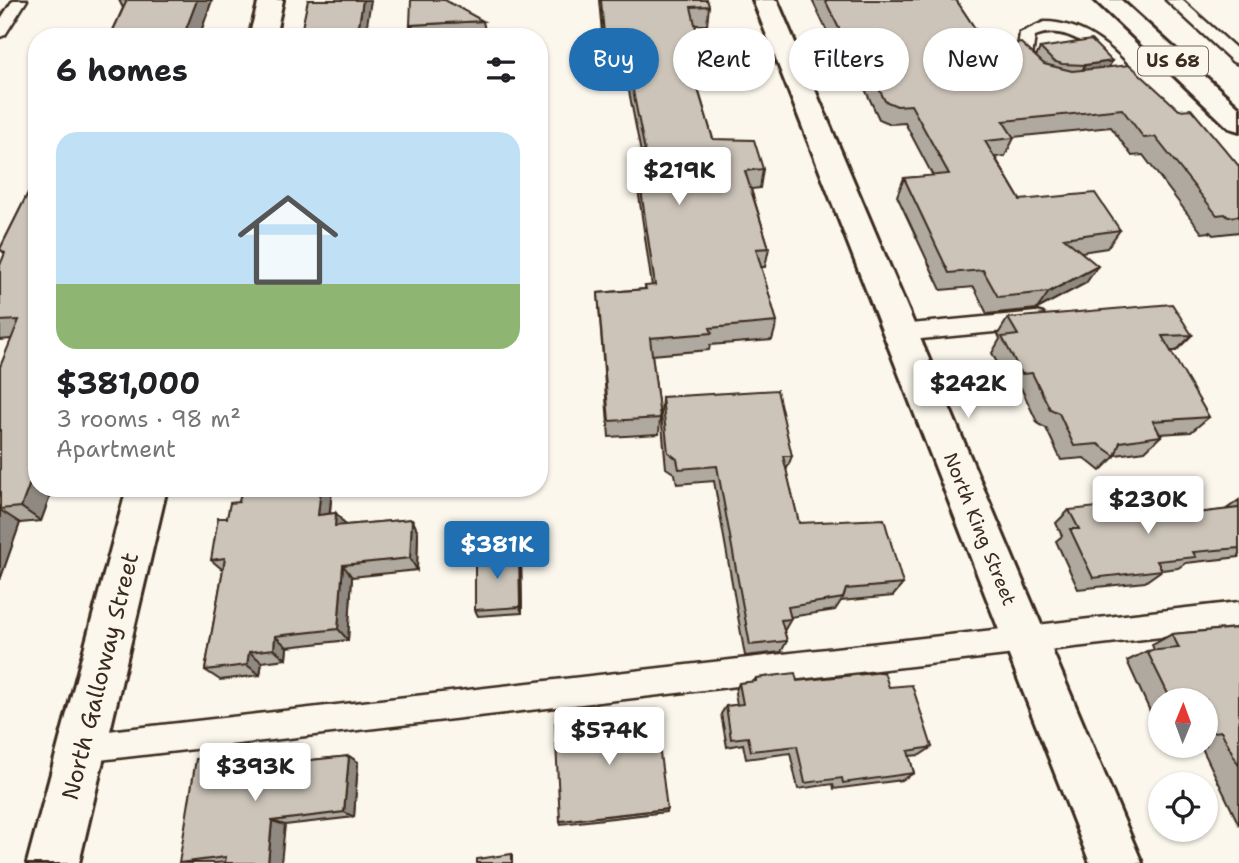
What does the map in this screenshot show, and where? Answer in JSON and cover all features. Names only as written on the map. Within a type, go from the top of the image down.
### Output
[{"type":"main road","points":[[264,28],[271,0]]},
{"type":"main road","name":"North King Street","points":[[765,0],[1116,863]]},
{"type":"main road","name":"US 68","points":[[1107,0],[1239,122]]},
{"type":"main road","name":"North Galloway Street","points":[[53,863],[146,497]]},
{"type":"lane","points":[[0,32],[20,0]]},
{"type":"lane","points":[[1173,0],[1239,59]]},
{"type":"lane","points":[[1051,83],[1040,78],[1023,60],[1028,33],[1037,28],[1055,27],[1077,32],[1090,39],[1132,79],[1103,79]]},
{"type":"lane","points":[[900,332],[1059,317]]},
{"type":"lane","points":[[82,748],[1026,642],[1239,615]]},
{"type":"building","points":[[127,0],[197,0],[186,28],[114,28]]},
{"type":"building","points":[[308,0],[363,0],[358,28],[302,28]]},
{"type":"building","points":[[411,0],[445,0],[483,21],[410,25]]},
{"type":"building","points":[[601,0],[707,0],[709,6],[691,7],[696,28],[673,28],[673,91],[699,91],[713,139],[754,140],[763,169],[745,171],[769,248],[756,249],[777,322],[710,328],[712,333],[650,338],[660,418],[609,421],[598,293],[646,289],[645,286],[655,285],[638,170],[646,170],[642,151],[645,151],[633,91],[659,91],[659,28],[603,28]]},
{"type":"building","points":[[825,0],[956,0],[975,28],[923,28],[923,91],[1023,91],[1023,45],[1044,64],[1072,71],[1130,65],[1179,110],[1191,109],[1239,166],[1239,216],[1217,215],[1155,137],[1144,138],[1122,109],[1003,121],[1014,138],[985,141],[1020,200],[1095,193],[1120,230],[1064,238],[1098,266],[1049,292],[998,297],[983,270],[949,273],[904,178],[949,174],[911,105],[897,106],[885,101],[880,91],[909,91],[909,28],[839,28]]},
{"type":"building","points":[[1091,40],[1112,61],[1085,65],[1062,64],[1053,61],[1040,48]]},
{"type":"building","points":[[28,193],[28,488],[21,507],[0,509],[0,367],[19,320],[0,321],[0,265],[5,253],[0,249]]},
{"type":"building","points":[[1172,304],[1192,335],[1162,336],[1209,417],[1153,421],[1161,436],[1120,442],[1115,456],[1098,444],[1074,446],[1059,413],[1050,409],[1032,373],[1022,374],[1002,337],[1018,335],[1008,318]]},
{"type":"building","points":[[777,390],[792,456],[783,456],[799,523],[884,519],[903,584],[846,589],[843,598],[788,607],[791,619],[781,620],[787,641],[750,645],[717,466],[679,469],[677,459],[668,452],[662,397]]},
{"type":"building","points":[[240,497],[320,497],[318,515],[336,513],[335,526],[412,519],[410,558],[343,565],[338,629],[275,636],[274,649],[249,652],[247,665],[205,670],[225,558],[211,560],[218,518],[227,518],[230,503],[239,502]]},
{"type":"building","points":[[1163,500],[1172,516],[1239,508],[1239,548],[1193,552],[1196,557],[1157,561],[1162,570],[1093,578],[1070,529],[1079,529],[1069,510]]},
{"type":"building","points":[[519,551],[520,607],[475,610],[475,554]]},
{"type":"building","points":[[1239,628],[1239,766],[1221,731],[1218,731],[1218,688],[1165,688],[1147,651],[1179,648],[1172,634]]},
{"type":"building","points":[[884,672],[889,687],[912,685],[932,747],[908,751],[914,773],[843,783],[842,778],[805,783],[797,746],[751,751],[748,737],[731,739],[726,706],[743,704],[739,683],[795,673],[797,681]]},
{"type":"building","points":[[655,713],[667,809],[560,821],[555,723]]},
{"type":"building","points":[[266,749],[265,758],[272,757],[271,764],[349,756],[344,812],[272,821],[268,863],[225,863],[226,857],[179,863],[196,759]]},
{"type":"building","points":[[512,854],[512,863],[477,863],[477,859]]}]
